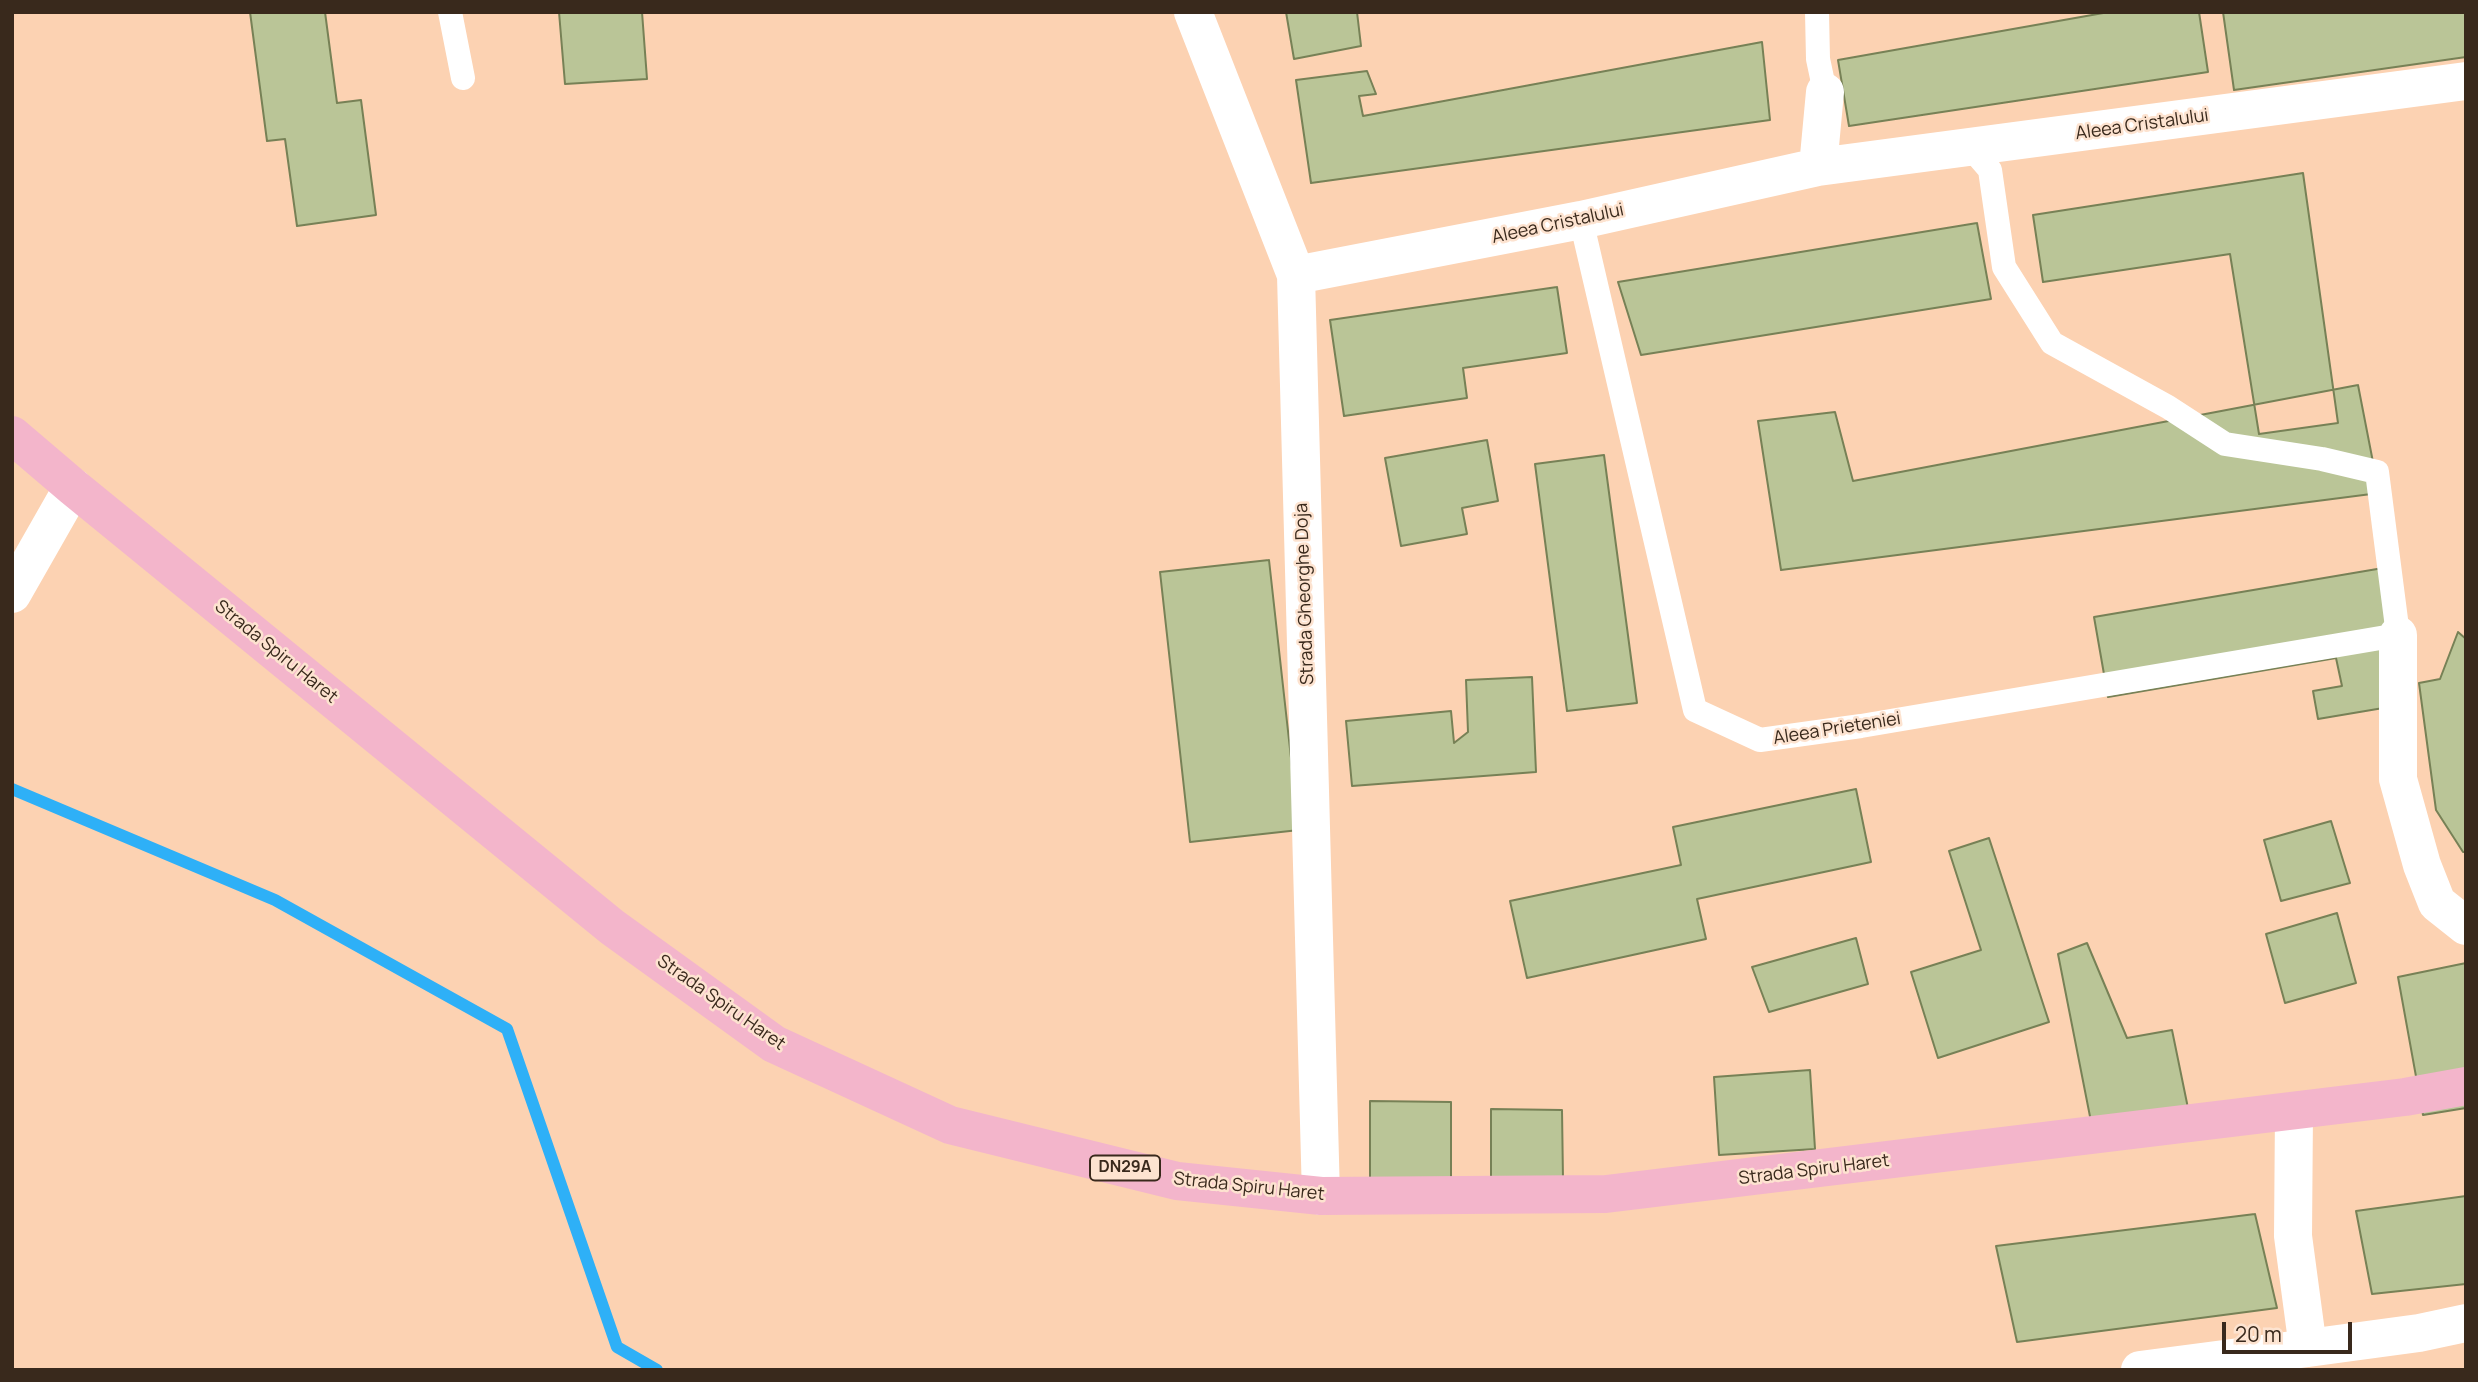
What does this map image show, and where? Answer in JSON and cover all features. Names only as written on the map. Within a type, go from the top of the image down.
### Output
[{"type":"main road","name":"Strada Spiru Haret","points":[[12,435],[72,487],[612,927],[774,1044],[950,1125],[1177,1181],[1321,1196],[1606,1194],[2294,1111],[2405,1097],[2466,1086]]},
{"type":"street","name":"Strada Gheorghe Doja","points":[[1193,12],[1296,275],[1321,1196]]},
{"type":"street","name":"Aleea Cristalului","points":[[1296,275],[1581,220],[1818,167],[2466,81]]},
{"type":"street","points":[[1818,167],[1825,92]]},
{"type":"street","points":[[12,594],[72,487]]},
{"type":"street","points":[[2398,635],[2398,779],[2422,865],[2437,903],[2466,926]]},
{"type":"street","points":[[2294,1111],[2292,1236],[2308,1348]]},
{"type":"street","points":[[2140,1370],[2419,1334],[2466,1324]]},
{"type":"lane","points":[[450,12],[463,78]]},
{"type":"lane","points":[[1817,12],[1818,59],[1825,92]]},
{"type":"lane","points":[[1971,148],[1990,170],[2004,267],[2052,342],[2168,407],[2225,444],[2322,459],[2377,472],[2398,635]]},
{"type":"lane","name":"Aleea Prieteniei","points":[[1581,220],[1695,710],[1759,740],[1861,726],[2398,635]]},
{"type":"building","points":[[250,12],[325,12],[337,103],[361,100],[376,215],[297,226],[285,139],[267,141]]},
{"type":"building","points":[[559,12],[642,12],[647,79],[565,84]]},
{"type":"building","points":[[1286,12],[1357,12],[1361,46],[1294,59]]},
{"type":"building","points":[[2109,12],[2199,12],[2208,72],[1849,126],[1838,60]]},
{"type":"building","points":[[2223,12],[2466,12],[2466,57],[2234,90]]},
{"type":"building","points":[[1762,42],[1770,120],[1311,183],[1296,80],[1367,71],[1376,94],[1359,96],[1363,116]]},
{"type":"building","points":[[2303,173],[2338,423],[2259,434],[2230,254],[2043,282],[2033,215]]},
{"type":"building","points":[[1977,223],[1991,299],[1641,355],[1618,282]]},
{"type":"building","points":[[1557,287],[1567,353],[1463,368],[1467,398],[1344,416],[1330,320]]},
{"type":"building","points":[[2358,385],[2379,493],[1781,570],[1758,421],[1835,412],[1853,481]]},
{"type":"building","points":[[1487,440],[1498,501],[1462,508],[1467,534],[1401,546],[1385,458]]},
{"type":"building","points":[[1604,455],[1637,703],[1567,711],[1535,464]]},
{"type":"building","points":[[1269,560],[1299,830],[1190,842],[1160,572]]},
{"type":"building","points":[[2383,568],[2407,704],[2318,719],[2313,691],[2342,686],[2336,658],[2108,697],[2094,617]]},
{"type":"building","points":[[2458,632],[2466,639],[2466,852],[2463,852],[2436,810],[2419,683],[2440,679]]},
{"type":"building","points":[[1532,677],[1536,772],[1352,786],[1346,721],[1451,711],[1454,743],[1468,732],[1466,680]]},
{"type":"building","points":[[1856,789],[1871,862],[1697,899],[1706,939],[1527,978],[1510,901],[1681,865],[1673,827]]},
{"type":"building","points":[[2331,821],[2350,883],[2281,901],[2264,840]]},
{"type":"building","points":[[1989,838],[2049,1022],[1938,1058],[1911,972],[1981,950],[1949,851]]},
{"type":"building","points":[[2337,913],[2356,983],[2285,1003],[2266,934]]},
{"type":"building","points":[[1856,938],[1868,984],[1769,1012],[1752,967]]},
{"type":"building","points":[[2087,943],[2127,1038],[2172,1030],[2189,1113],[2097,1152],[2058,954]]},
{"type":"building","points":[[2466,963],[2466,1108],[2423,1115],[2398,977]]},
{"type":"building","points":[[1810,1070],[1815,1149],[1719,1155],[1714,1077]]},
{"type":"building","points":[[1370,1101],[1451,1102],[1451,1184],[1370,1183]]},
{"type":"building","points":[[1491,1109],[1562,1110],[1563,1180],[1491,1180]]},
{"type":"building","points":[[2466,1196],[2466,1284],[2372,1294],[2356,1211]]},
{"type":"building","points":[[2255,1214],[2277,1308],[2017,1342],[1996,1246]]},
{"type":"waterway","points":[[12,789],[275,900],[507,1029],[617,1347],[657,1370]]}]
